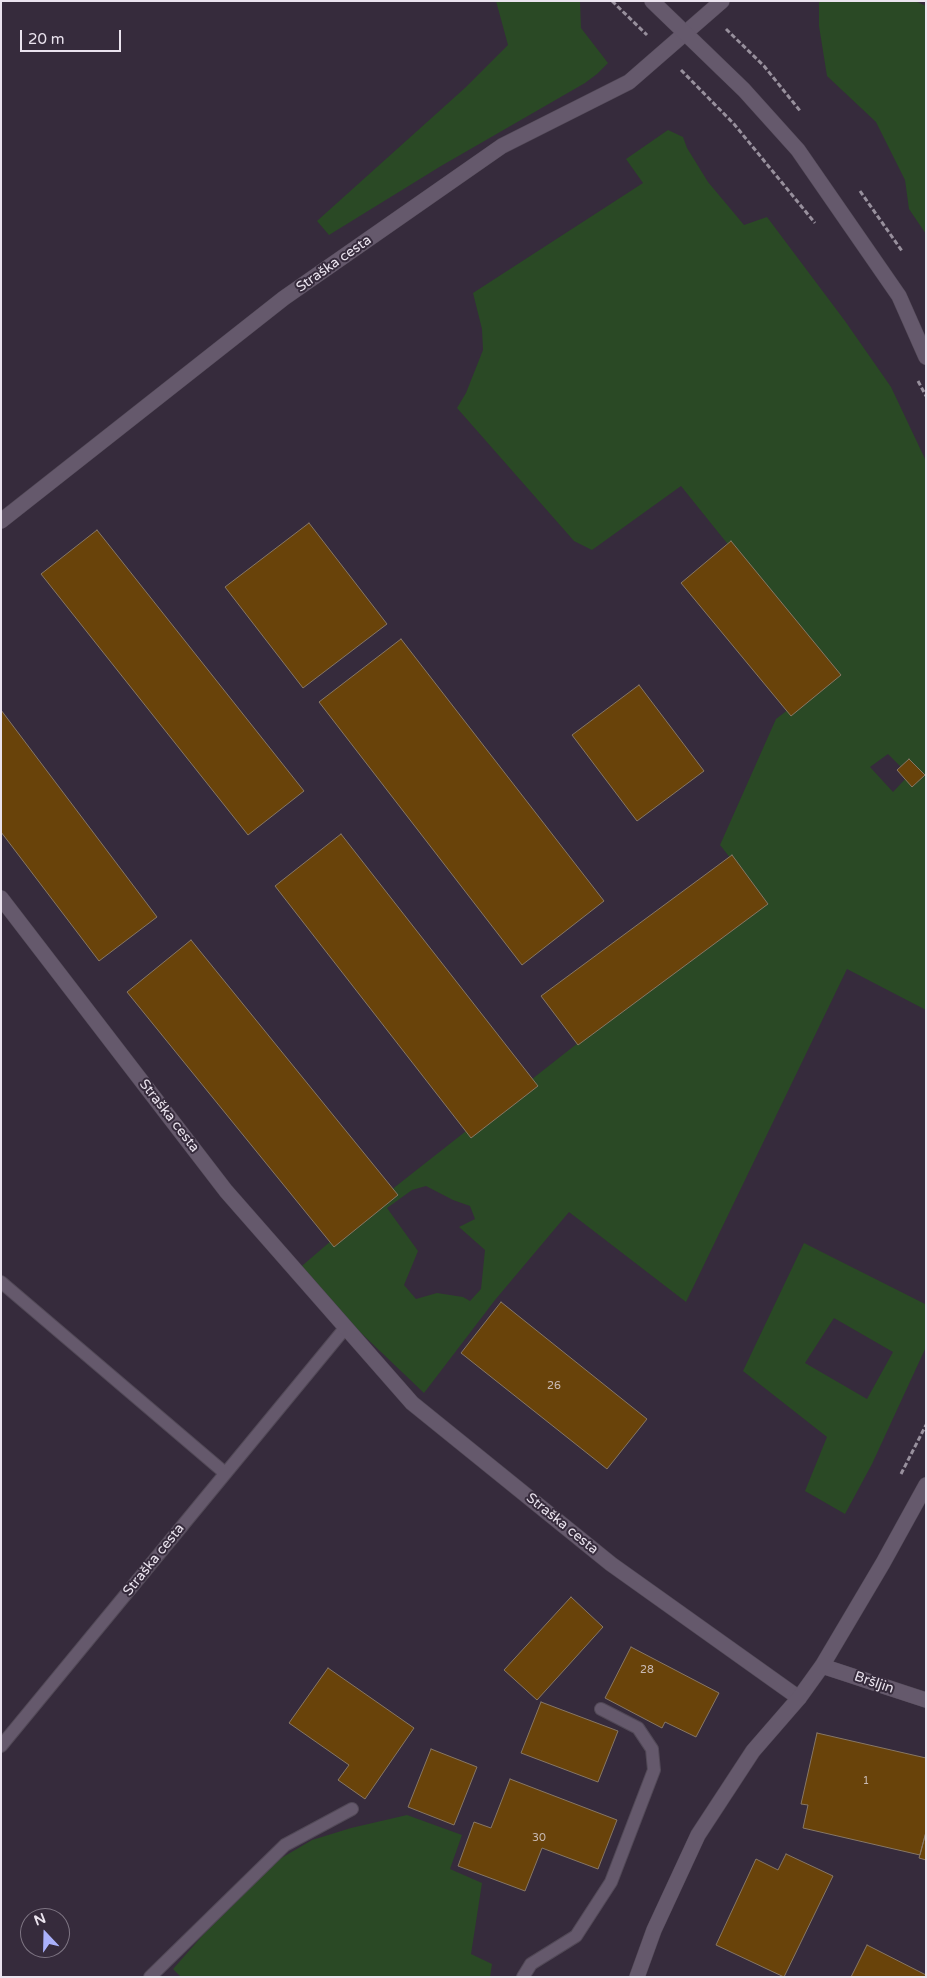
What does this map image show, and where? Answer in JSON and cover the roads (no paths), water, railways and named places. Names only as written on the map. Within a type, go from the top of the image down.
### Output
[{"type":"street","points":[[652,1],[744,90],[798,150],[898,296],[926,357]]},
{"type":"street","name":"Straška cesta","points":[[1,521],[284,298],[502,146],[629,82],[722,1]]},
{"type":"street","name":"Straška cesta","points":[[1,898],[226,1191],[412,1403],[611,1564],[799,1698]]},
{"type":"street","points":[[637,1977],[654,1930],[698,1835],[753,1751],[799,1698],[822,1666],[883,1563],[926,1485]]},
{"type":"street","name":"Bršljin","points":[[822,1666],[926,1700]]},
{"type":"lane","points":[[1,1282],[225,1473]]},
{"type":"lane","name":"Straška cesta","points":[[1,1746],[346,1327]]},
{"type":"lane","points":[[523,1977],[531,1964],[576,1936],[611,1882],[654,1770],[652,1749],[638,1728],[601,1709]]},
{"type":"lane","points":[[150,1977],[285,1845],[352,1808]]}]
